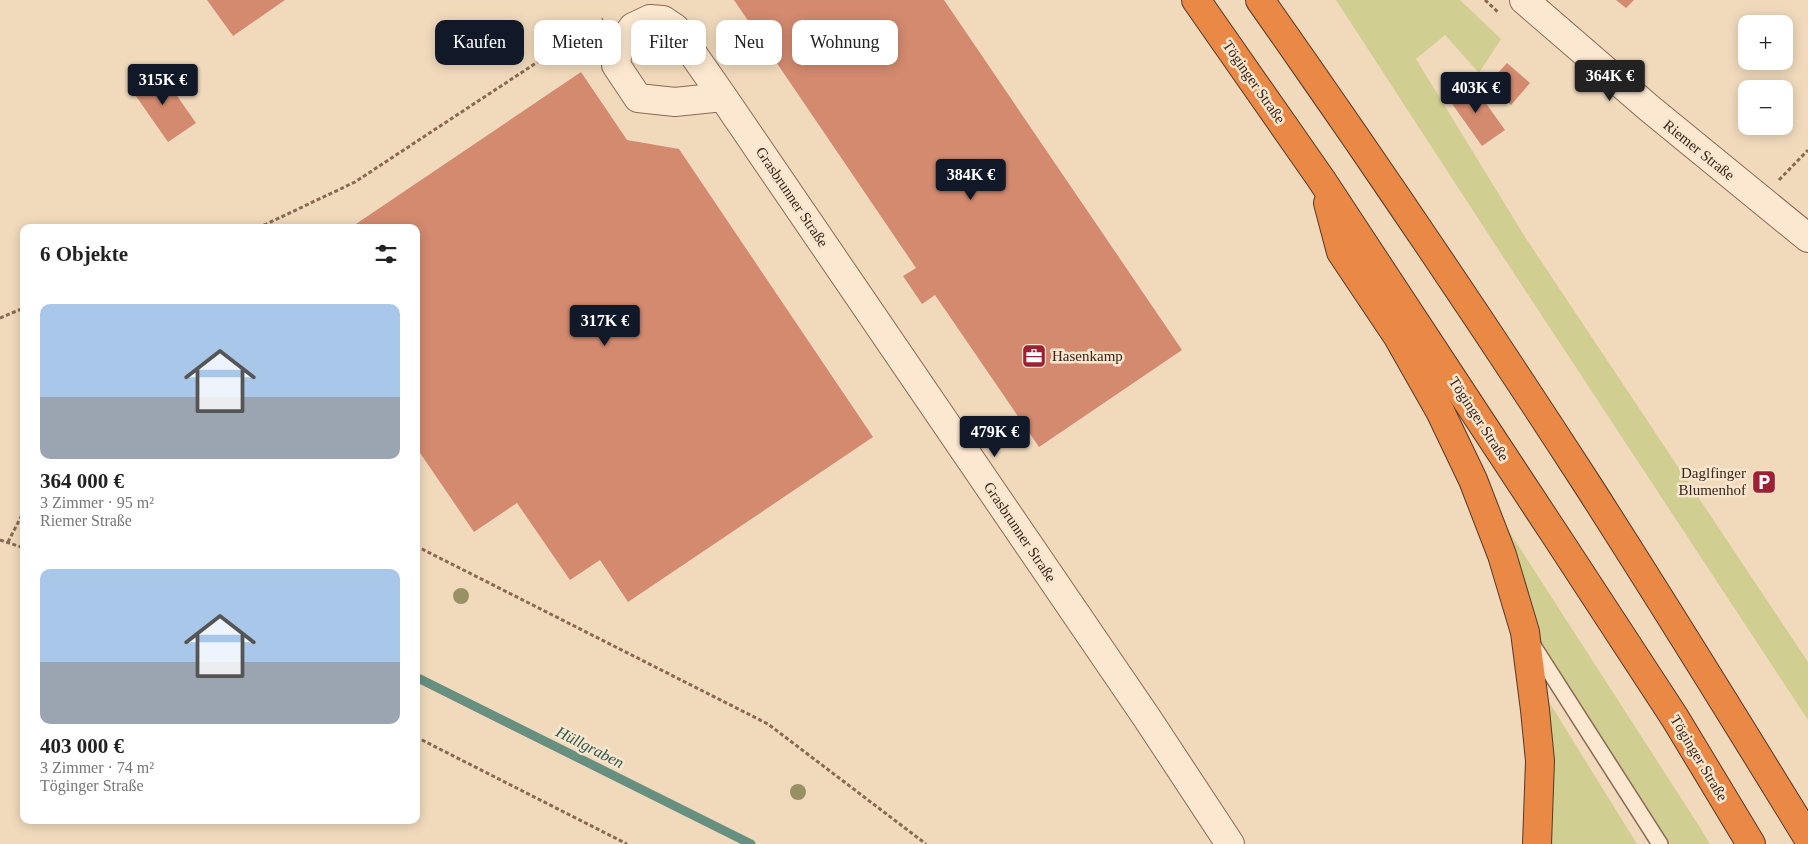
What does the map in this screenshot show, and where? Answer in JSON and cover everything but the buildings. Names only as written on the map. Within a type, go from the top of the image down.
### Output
[{"type":"highway","name":"Töginger Straße","points":[[1196,0],[1321,179],[1664,702],[1751,844]]},
{"type":"highway","points":[[1260,0],[1374,163],[1586,483],[1718,691],[1808,838]]},
{"type":"highway","points":[[1321,179],[1341,252],[1398,337],[1440,411],[1473,480],[1502,555],[1524,632],[1540,761],[1537,844]]},
{"type":"street","name":"Riemer Straße","points":[[1524,0],[1648,108],[1808,238]]},
{"type":"street","name":"Grasbrunner Straße","points":[[723,97],[1142,710],[1230,844]]},
{"type":"lane","points":[[1524,632],[1660,844]]},
{"type":"path","points":[[266,224],[355,182],[605,17]]},
{"type":"path","points":[[1777,182],[1808,150]]},
{"type":"path","points":[[0,318],[20,310]]},
{"type":"path","points":[[8,542],[20,519]]},
{"type":"path","points":[[0,540],[20,546]]},
{"type":"path","points":[[420,548],[768,724],[926,844]]},
{"type":"path","points":[[420,739],[626,844]]},
{"type":"shaded area","points":[[1336,0],[1460,0],[1501,39],[1479,73],[1445,35],[1416,59],[1525,237],[1808,662],[1808,720],[1496,246]]},
{"type":"shaded area","points":[[1487,497],[1710,844],[1670,844],[1531,627]]},
{"type":"shaded area","points":[[1549,702],[1637,844],[1548,844],[1550,802]]},
{"type":"waterway","name":"Hüllgraben","points":[[420,679],[751,844]]},
{"type":"place","name":"Hasenkamp","points":[[1034,356]]},
{"type":"place","name":"Daglfinger Blumenhof","points":[[1764,482]]}]
